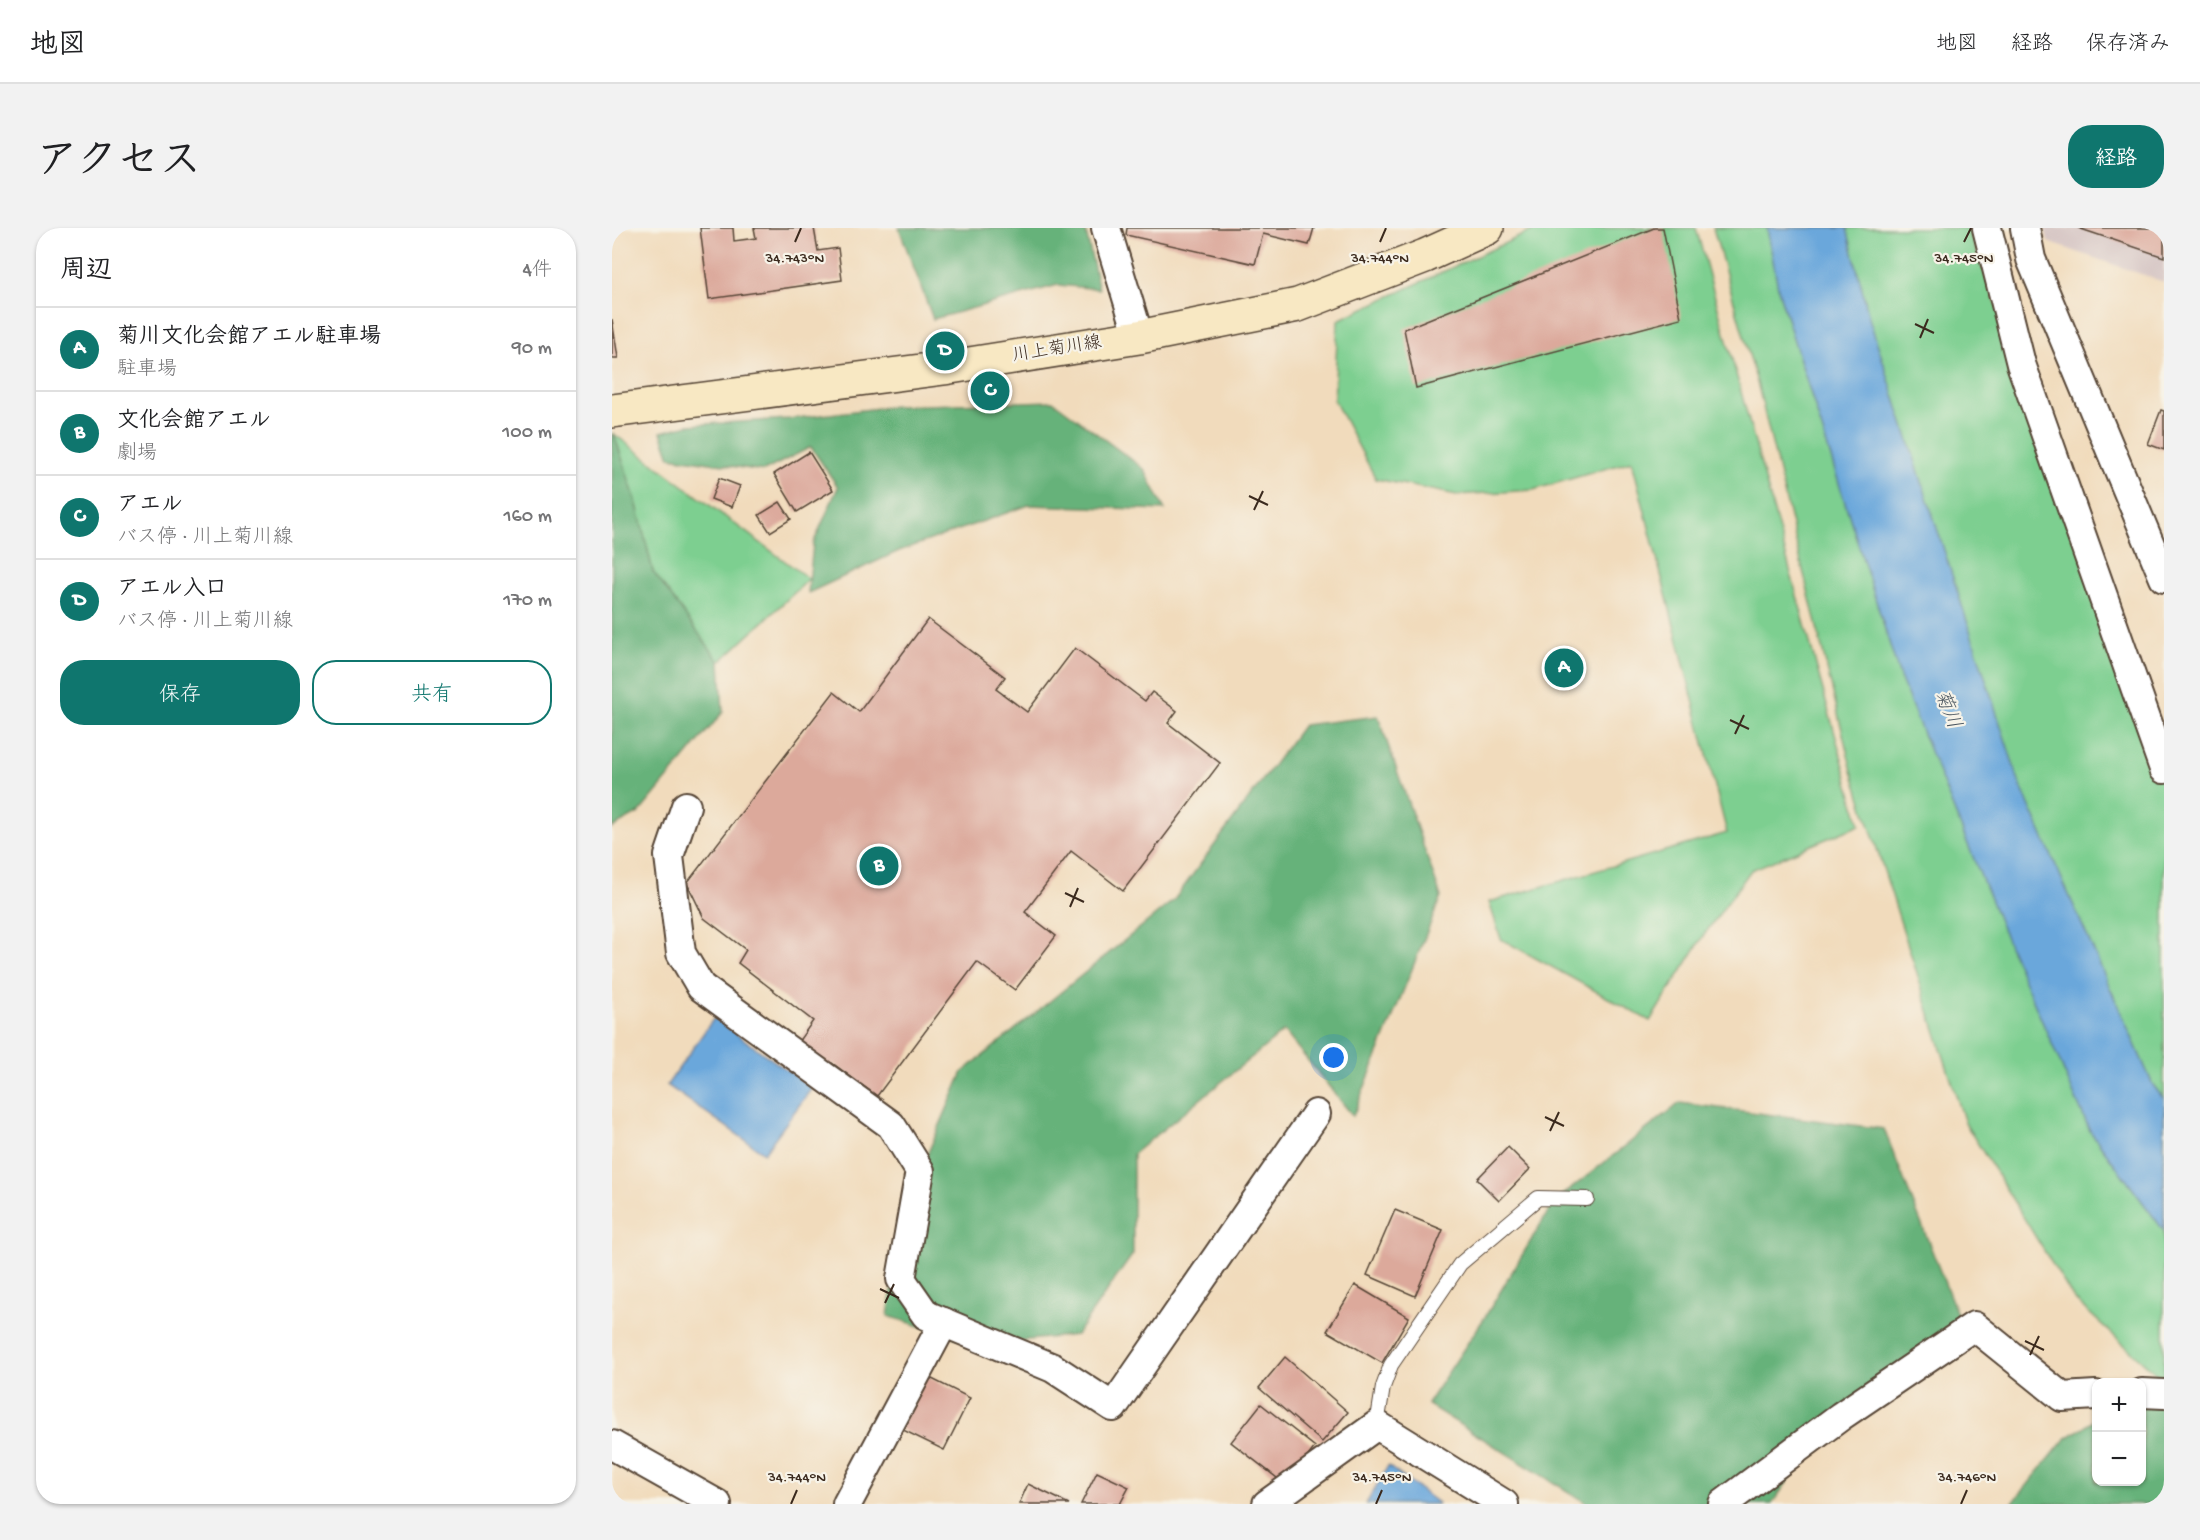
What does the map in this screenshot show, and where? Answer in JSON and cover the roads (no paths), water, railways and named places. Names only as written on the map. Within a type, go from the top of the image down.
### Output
[{"type":"main road","name":"川上菊川線","points":[[612,411],[944,368],[1139,337],[1298,305],[1425,256],[1487,228]]},
{"type":"street","points":[[1106,228],[1139,337]]},
{"type":"street","points":[[1987,228],[2021,364],[2164,769]]},
{"type":"street","points":[[2025,228],[2031,259],[2154,526],[2164,578]]},
{"type":"street","points":[[686,806],[669,856],[681,952],[701,987],[891,1125],[920,1171],[901,1279],[926,1315],[1053,1368],[1113,1407],[1316,1114]]},
{"type":"street","points":[[847,1504],[944,1322]]},
{"type":"street","points":[[1723,1504],[1841,1416],[1974,1326],[2062,1397],[2092,1395]]},
{"type":"street","points":[[2146,1393],[2164,1394]]},
{"type":"street","points":[[1267,1504],[1377,1425],[1504,1504]]},
{"type":"street","points":[[612,1445],[717,1504]]},
{"type":"lane","points":[[1377,1425],[1383,1387],[1391,1365],[1460,1264],[1538,1198],[1587,1199]]},
{"type":"water","name":"菊川","points":[[1767,228],[1847,228],[1870,321],[2019,782],[2153,1085],[2164,1099],[2164,1231],[2090,1131],[2010,948],[1900,677],[1779,293]]},
{"type":"water","points":[[714,1018],[812,1088],[764,1153],[667,1085]]},
{"type":"water","points":[[1388,1466],[1438,1503],[1366,1504]]},
{"type":"place","name":"アエル入口","points":[[945,351]]},
{"type":"place","name":"アエル","points":[[990,391]]},
{"type":"place","name":"菊川文化会館アエル駐車場","points":[[1564,668]]},
{"type":"place","name":"文化会館アエル","points":[[879,866]]}]
